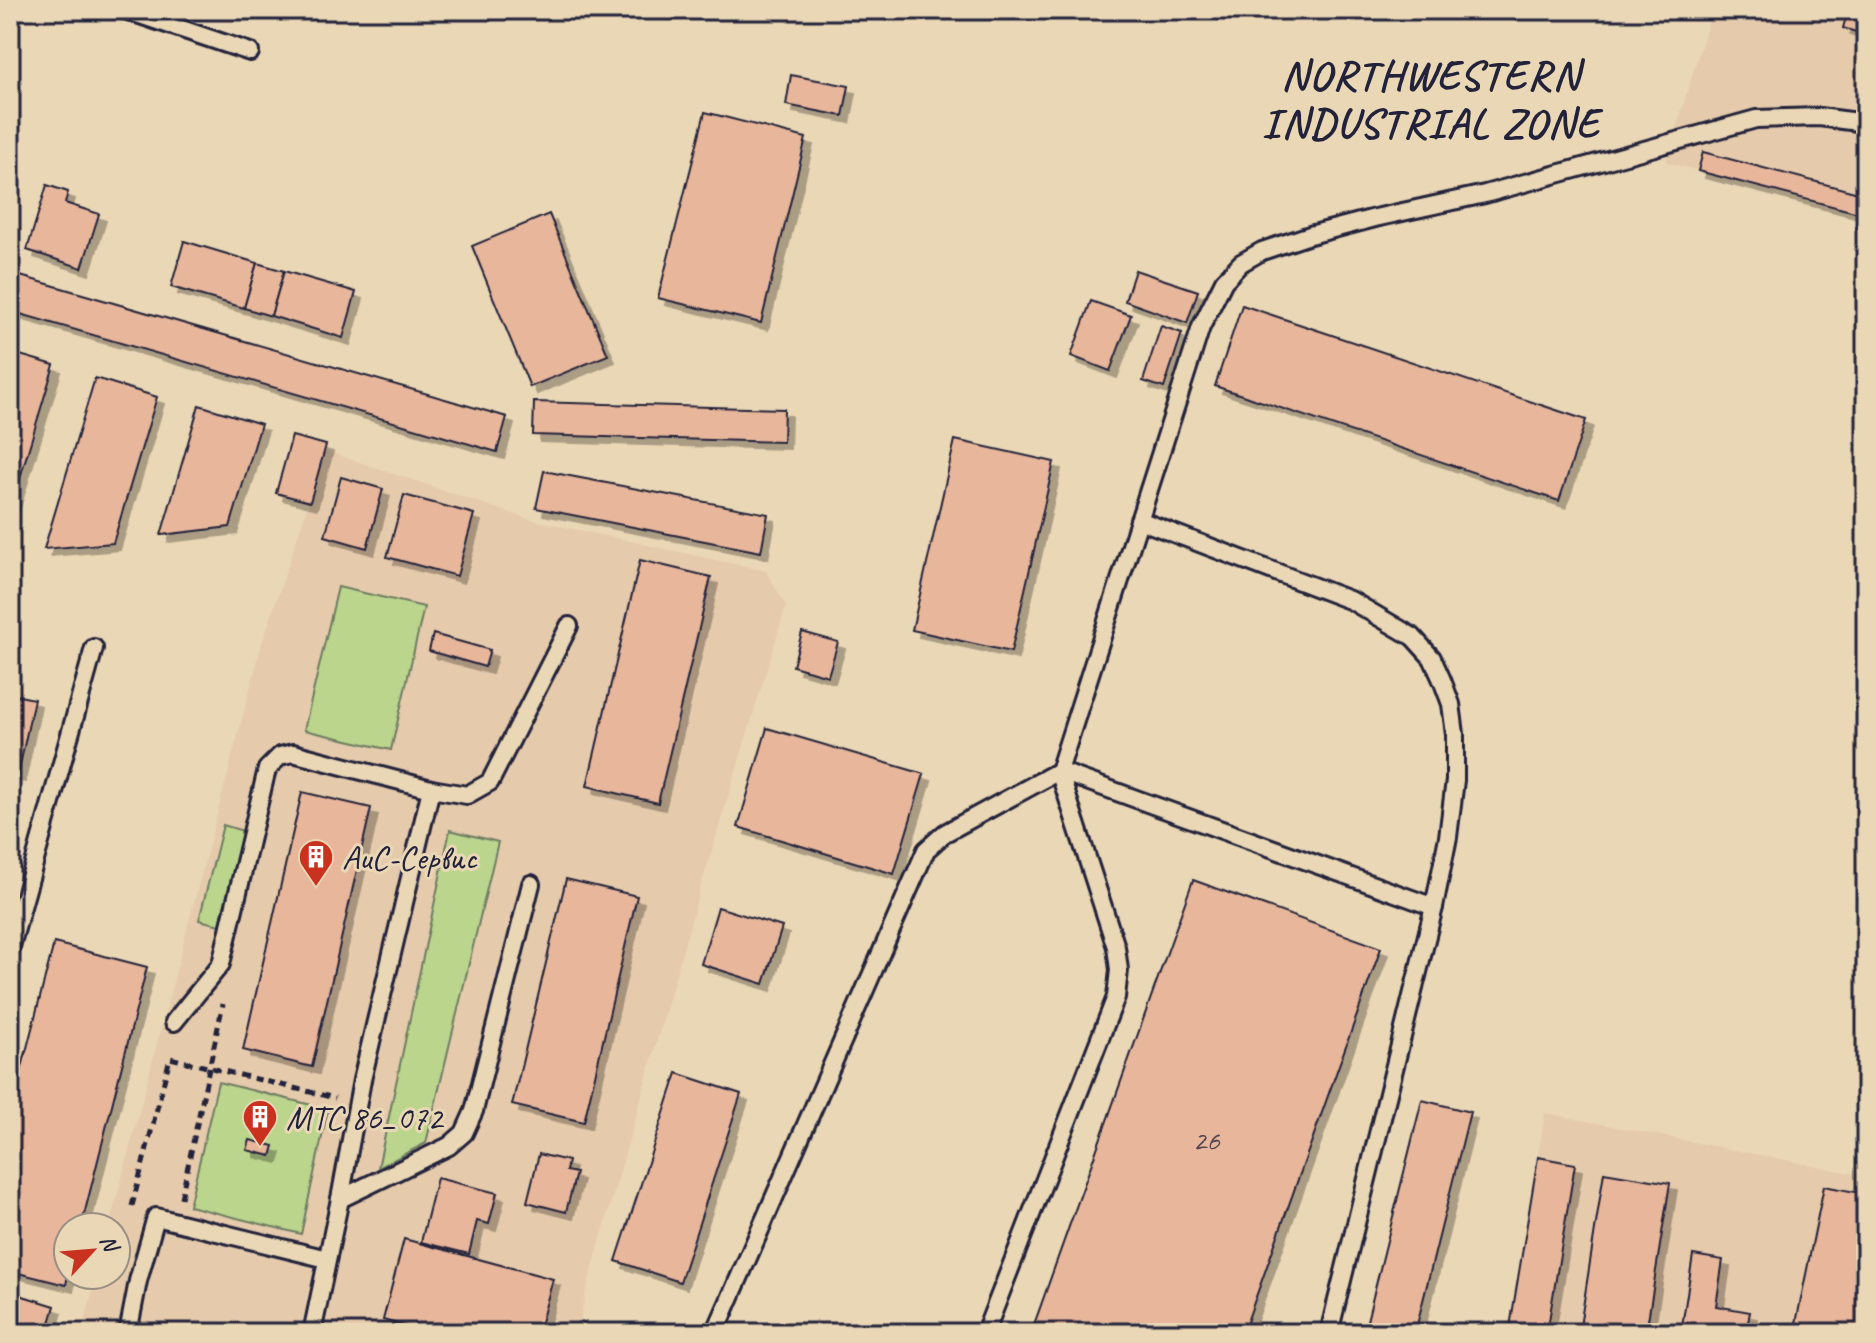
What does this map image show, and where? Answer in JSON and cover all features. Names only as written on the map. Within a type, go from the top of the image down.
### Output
[{"type":"lane","points":[[125,10],[250,52]]},
{"type":"lane","points":[[985,1333],[1116,997],[1119,970],[1116,947],[1059,771],[1201,327],[1224,281],[1241,263],[1262,251],[1336,228],[1485,194],[1756,119],[1819,117],[1866,123]]},
{"type":"lane","points":[[1139,520],[1352,601],[1413,637],[1432,658],[1451,704],[1455,734],[1455,780],[1448,837],[1434,907],[1329,1333]]},
{"type":"lane","points":[[174,1022],[221,964],[267,769],[280,756],[293,753],[431,789],[467,795],[490,782],[569,626]]},
{"type":"lane","points":[[10,950],[15,912],[94,648]]},
{"type":"lane","points":[[715,1333],[926,850],[945,833],[1059,771],[1434,907]]},
{"type":"lane","points":[[312,1333],[357,1104],[431,789]]},
{"type":"lane","points":[[340,1199],[449,1146],[464,1133],[474,1111],[531,884]]},
{"type":"lane","points":[[128,1333],[138,1281],[156,1217],[327,1259]]},
{"type":"path","points":[[176,1222],[225,996]]},
{"type":"path","points":[[156,1217],[131,1209],[170,1058],[357,1104]]},
{"type":"shaded area","points":[[1712,10],[1866,10],[1866,215],[1666,162]]},
{"type":"shaded area","name":"АиС-Сервис","points":[[326,451],[528,519],[766,571],[786,606],[700,889],[586,1291],[577,1333],[82,1333],[93,1291],[132,1291],[132,1211],[113,1211],[261,647]]},
{"type":"shaded area","points":[[1545,1113],[1866,1176],[1866,1333],[1509,1333]]},
{"type":"green space","points":[[338,587],[424,607],[391,750],[304,730]]},
{"type":"green space","points":[[223,825],[243,831],[220,925],[199,920]]},
{"type":"green space","points":[[450,830],[498,842],[426,1143],[378,1168]]},
{"type":"green space","points":[[218,1082],[328,1109],[301,1234],[189,1206]]},
{"type":"building","points":[[1848,10],[1866,10],[1866,35],[1843,28]]},
{"type":"building","points":[[791,75],[849,86],[843,116],[786,105]]},
{"type":"building","points":[[705,112],[806,138],[761,323],[658,298]]},
{"type":"building","points":[[1703,152],[1866,195],[1866,215],[1698,171]]},
{"type":"building","points":[[47,185],[68,192],[65,203],[99,214],[82,268],[27,250]]},
{"type":"building","points":[[549,214],[608,355],[530,387],[472,246]]},
{"type":"building","points":[[184,241],[257,263],[244,308],[171,287]]},
{"type":"building","points":[[257,263],[284,271],[271,316],[244,308]]},
{"type":"building","points":[[1135,270],[1198,291],[1187,323],[1125,301]]},
{"type":"building","points":[[284,271],[356,292],[343,338],[271,316]]},
{"type":"building","points":[[10,273],[507,417],[497,452],[10,311]]},
{"type":"building","points":[[1091,301],[1131,315],[1110,371],[1071,356]]},
{"type":"building","points":[[1242,305],[1586,420],[1559,501],[1215,386]]},
{"type":"building","points":[[1161,326],[1182,333],[1164,388],[1143,381]]},
{"type":"building","points":[[10,352],[54,365],[10,511]]},
{"type":"building","points":[[95,378],[157,397],[113,543],[44,549]]},
{"type":"building","points":[[534,402],[784,409],[783,442],[533,435]]},
{"type":"building","points":[[199,405],[261,424],[230,527],[161,535]]},
{"type":"building","points":[[292,436],[326,445],[310,502],[276,493]]},
{"type":"building","points":[[955,440],[1054,462],[1011,652],[912,630]]},
{"type":"building","points":[[544,471],[768,514],[761,552],[536,508]]},
{"type":"building","points":[[341,477],[383,489],[367,548],[325,536]]},
{"type":"building","points":[[404,495],[474,514],[457,576],[387,557]]},
{"type":"building","points":[[640,560],[711,577],[658,803],[587,786]]},
{"type":"building","points":[[802,632],[838,642],[828,676],[793,666]]},
{"type":"building","points":[[433,634],[490,650],[485,667],[429,651]]},
{"type":"building","points":[[10,694],[34,699],[18,775],[10,773]]},
{"type":"building","points":[[767,728],[924,774],[894,874],[738,827]]},
{"type":"building","name":"АиС-Сервис","points":[[302,792],[371,808],[312,1067],[243,1050]]},
{"type":"building","points":[[566,879],[637,896],[584,1122],[512,1105]]},
{"type":"building","points":[[1193,880],[1381,948],[1243,1333],[1031,1333]]},
{"type":"building","points":[[718,907],[782,927],[764,984],[701,964]]},
{"type":"building","points":[[54,943],[147,967],[85,1211],[52,1211],[52,1282],[10,1271],[10,1114]]},
{"type":"building","points":[[677,1073],[741,1094],[680,1282],[616,1261]]},
{"type":"building","points":[[1422,1100],[1470,1112],[1415,1333],[1364,1333]]},
{"type":"building","name":"МТС 86_072","points":[[250,1140],[274,1146],[271,1156],[247,1150]]},
{"type":"building","points":[[539,1154],[568,1161],[566,1171],[576,1173],[566,1212],[527,1202]]},
{"type":"building","points":[[1538,1157],[1575,1164],[1547,1333],[1509,1333]]},
{"type":"building","points":[[1604,1172],[1670,1183],[1646,1333],[1579,1333]]},
{"type":"building","points":[[437,1178],[497,1193],[489,1224],[477,1221],[469,1254],[421,1242]]},
{"type":"building","points":[[1824,1186],[1866,1194],[1866,1307],[1861,1333],[1794,1333]]},
{"type":"building","points":[[404,1239],[553,1279],[538,1333],[430,1333],[383,1320]]},
{"type":"building","points":[[1693,1255],[1723,1260],[1716,1306],[1750,1312],[1746,1333],[1681,1333]]},
{"type":"building","points":[[10,1292],[55,1306],[47,1333],[24,1333],[10,1329]]},
{"type":"place","name":"АиС-Сервис","points":[[316,888]]},
{"type":"place","name":"МТС 86_072","points":[[260,1148]]},
{"type":"district","name":"NORTHWESTERN INDUSTRIAL ZONE","points":[[1431,98]]}]
